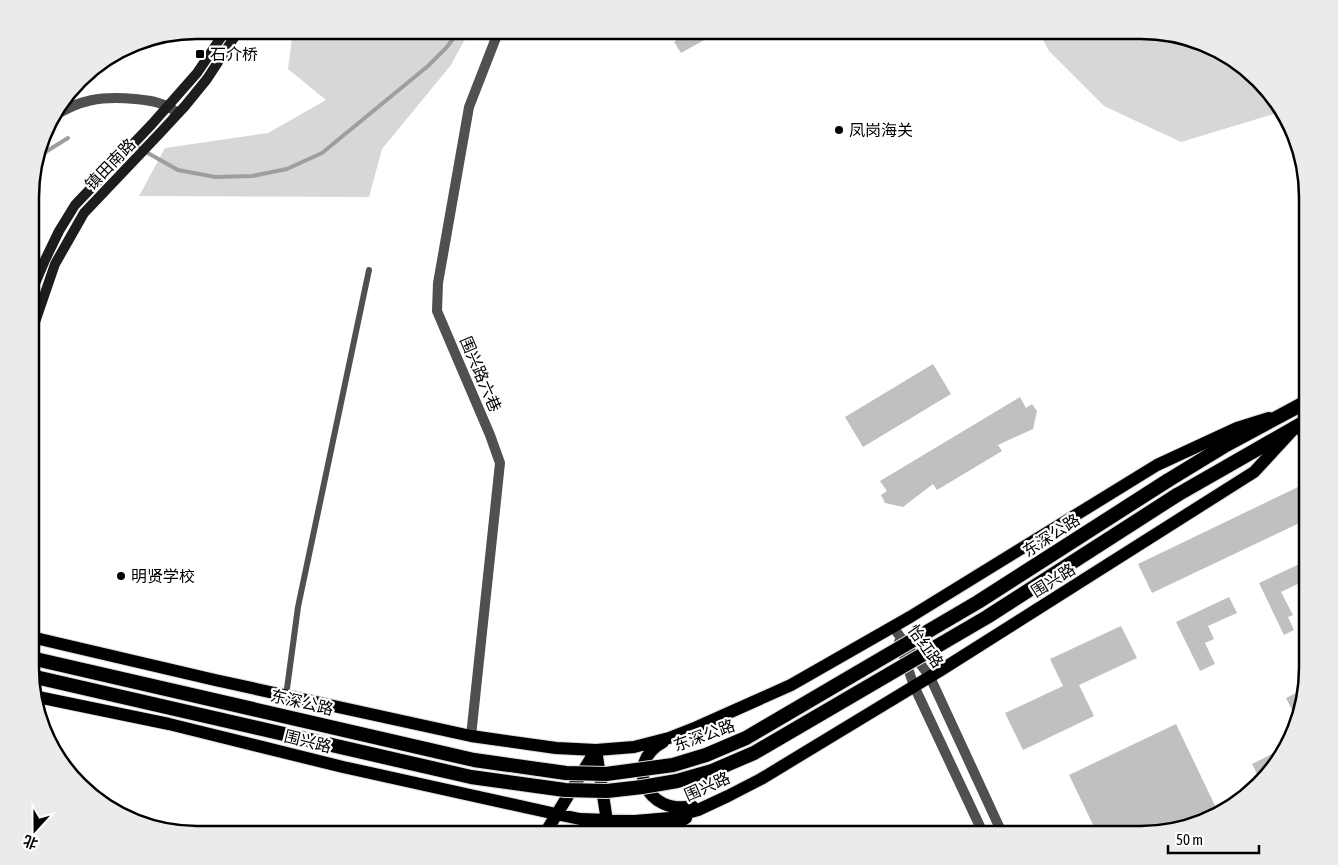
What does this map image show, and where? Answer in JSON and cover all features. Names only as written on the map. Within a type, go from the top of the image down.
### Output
[{"type":"highway","name":"东深公路","points":[[39,660],[474,760],[566,773],[606,774],[673,765],[706,755],[746,738],[978,602],[1226,445],[1299,406]]},
{"type":"highway","points":[[39,678],[471,777],[564,790],[607,791],[677,781],[712,771],[754,753],[987,617],[1177,495],[1299,425]]},
{"type":"main road","name":"镇田南路","points":[[39,275],[56,238],[75,206],[169,106],[197,73],[221,39]]},
{"type":"main road","name":"镇田南路","points":[[39,311],[55,264],[84,213],[178,113],[207,79],[233,39]]},
{"type":"main road","points":[[39,639],[470,736],[556,748],[596,750],[634,747],[669,738],[697,727],[791,685],[893,627],[1157,465],[1237,428],[1288,412]]},
{"type":"main road","name":"围兴路","points":[[42,698],[169,724],[343,767],[556,814],[580,818],[635,821],[670,818],[698,810],[761,779],[914,686],[1254,472],[1299,427]]},
{"type":"main road","points":[[669,738],[650,752],[644,764],[643,776],[646,788],[654,798],[663,805],[689,807],[728,796]]},
{"type":"main road","points":[[549,826],[596,750]]},
{"type":"main road","points":[[596,750],[607,826]]},
{"type":"main road","points":[[672,826],[728,796]]},
{"type":"street","name":"围兴路六巷","points":[[470,736],[500,463],[437,311],[438,283],[469,107],[495,39]]},
{"type":"street","points":[[65,109],[88,100],[113,97],[154,101],[169,106],[178,113]]},
{"type":"street","name":"怡红路","points":[[893,627],[930,676],[999,826]]},
{"type":"street","name":"怡红路","points":[[893,627],[914,686],[980,826]]},
{"type":"lane","points":[[286,696],[298,607],[369,270]]},
{"type":"shaded area","points":[[292,39],[465,39],[451,65],[382,149],[369,197],[139,196],[165,148],[268,133],[326,100],[288,69]]},
{"type":"shaded area","points":[[1043,39],[1142,39],[1183,44],[1202,51],[1238,71],[1267,100],[1275,114],[1181,142],[1104,106],[1049,51]]},
{"type":"building","points":[[678,39],[706,39],[681,53],[674,42]]},
{"type":"building","points":[[933,364],[951,394],[863,447],[845,417]]},
{"type":"building","points":[[1020,397],[1026,408],[1032,404],[1037,411],[1033,429],[998,445],[1002,451],[937,490],[933,484],[903,507],[885,503],[881,495],[887,491],[880,481]]},
{"type":"building","points":[[1298,487],[1299,489],[1299,523],[1152,593],[1138,564]]},
{"type":"building","points":[[1299,564],[1299,583],[1281,592],[1293,615],[1288,617],[1294,630],[1284,635],[1259,583]]},
{"type":"building","points":[[1229,597],[1237,613],[1208,626],[1214,639],[1205,643],[1215,664],[1200,671],[1176,622]]},
{"type":"building","points":[[1121,626],[1137,658],[1079,685],[1094,716],[1023,750],[1005,713],[1063,686],[1050,659]]},
{"type":"building","points":[[1297,693],[1293,712],[1286,698]]},
{"type":"building","points":[[1176,724],[1216,807],[1183,821],[1172,823],[1152,826],[1094,826],[1069,775]]},
{"type":"building","points":[[1275,753],[1258,775],[1252,764]]},
{"type":"waterway","points":[[139,148],[178,170],[215,177],[252,176],[287,169],[322,153],[428,66],[453,39]]},
{"type":"waterway","points":[[44,154],[68,138]]},
{"type":"place","name":"石介桥","points":[[200,54]]},
{"type":"place","name":"凤岗海关","points":[[839,130]]},
{"type":"place","name":"明贤学校","points":[[121,576]]}]
